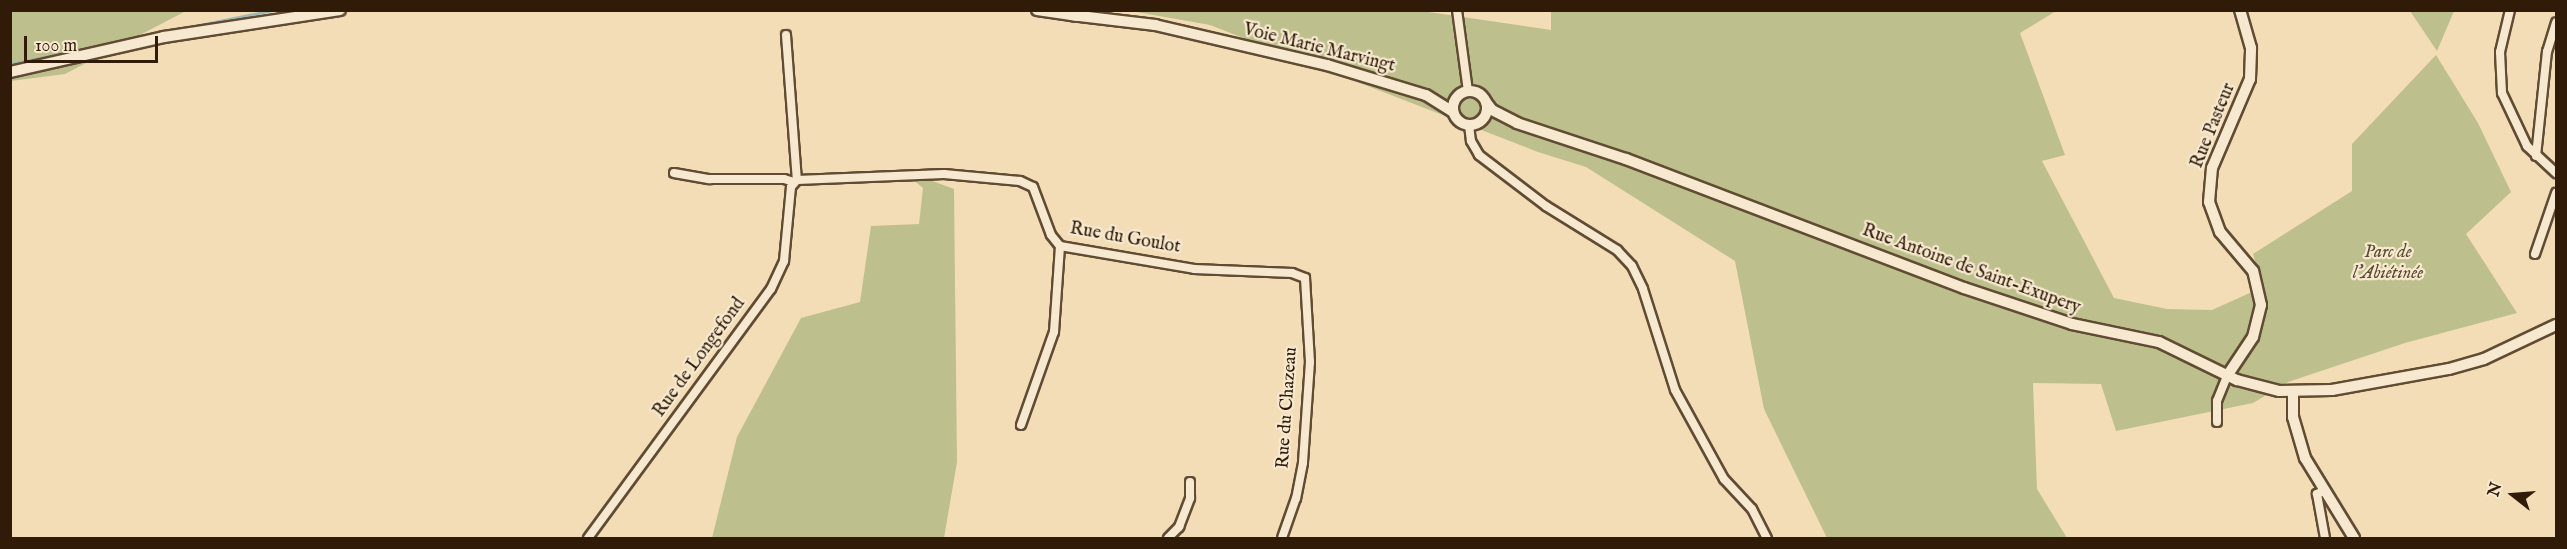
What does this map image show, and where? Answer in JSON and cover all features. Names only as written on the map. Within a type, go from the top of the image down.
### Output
[{"type":"main road","points":[[10,72],[302,10]]},
{"type":"main road","points":[[263,19],[340,10]]},
{"type":"main road","name":"Voie Marie Marvingt","points":[[1037,10],[1119,18],[1328,65],[1426,95],[1457,97]]},
{"type":"main road","name":"Rue Pasteur","points":[[2227,376],[2253,337],[2260,311],[2255,276],[2220,232],[2209,202],[2212,168],[2250,79],[2252,48],[2240,10]]},
{"type":"main road","points":[[1468,91],[1477,92],[1486,102],[1482,121],[1469,125],[1459,121],[1454,112],[1457,97],[1468,91]]},
{"type":"main road","name":"Voie Marie Marvingt","points":[[1426,95],[1454,112]]},
{"type":"main road","name":"Rue Antoine de Saint-Exupery","points":[[1486,102],[1492,110],[1516,123],[1626,159],[1980,293],[2083,327],[2159,342],[2227,376],[2293,393],[2366,385],[2449,369],[2484,359],[2556,325]]},
{"type":"main road","name":"Rue Antoine de Saint-Exupery","points":[[1482,121],[1516,123]]},
{"type":"main road","points":[[2293,393],[2298,438],[2323,491],[2354,538]]},
{"type":"street","points":[[1456,10],[1468,91]]},
{"type":"street","points":[[2510,10],[2500,52],[2502,93],[2516,126],[2536,156],[2556,173]]},
{"type":"street","points":[[2536,156],[2547,52],[2556,22]]},
{"type":"street","name":"Rue de Longefond","points":[[588,538],[771,289],[784,261],[795,181],[786,35]]},
{"type":"street","points":[[1469,125],[1471,141],[1479,155],[1546,206],[1617,250],[1632,266],[1643,289],[1675,390],[1724,479],[1752,509],[1767,538]]},
{"type":"street","name":"Rue du Goulot","points":[[674,172],[709,179],[795,181],[944,174],[1020,181],[1033,187],[1052,235],[1060,246],[1194,268],[1292,273],[1305,278]]},
{"type":"street","points":[[2535,254],[2556,193]]},
{"type":"street","points":[[1021,425],[1054,332],[1060,246]]},
{"type":"street","name":"Rue du Chazeau","points":[[1282,538],[1296,498],[1303,463],[1310,362],[1305,278]]},
{"type":"street","points":[[2217,422],[2217,401],[2227,376]]},
{"type":"street","points":[[1168,538],[1179,527],[1190,498],[1190,482]]},
{"type":"street","points":[[2323,491],[2317,494],[2325,538]]},
{"type":"green space","name":"Parc de l'Abiétinée","points":[[1415,10],[1551,30],[1551,10],[2056,11],[2020,33],[2065,155],[2042,161],[2114,298],[2167,309],[2212,310],[2263,287],[2253,254],[2352,191],[2352,144],[2436,55],[2478,123],[2511,192],[2466,234],[2517,313],[2405,343],[2288,382],[2253,403],[2116,431],[2101,384],[2033,383],[2037,489],[2067,538],[1827,538],[1764,409],[1735,261],[1586,167],[1538,152],[1210,25],[1131,11]]},
{"type":"green space","points":[[10,11],[186,11],[65,74],[11,81]]},
{"type":"green space","points":[[2410,11],[2454,11],[2437,51]]},
{"type":"green space","points":[[900,169],[954,189],[957,462],[944,538],[712,538],[737,437],[801,318],[860,302],[871,226],[919,224],[923,188]]},
{"type":"waterway","points":[[10,64],[273,10]]}]
